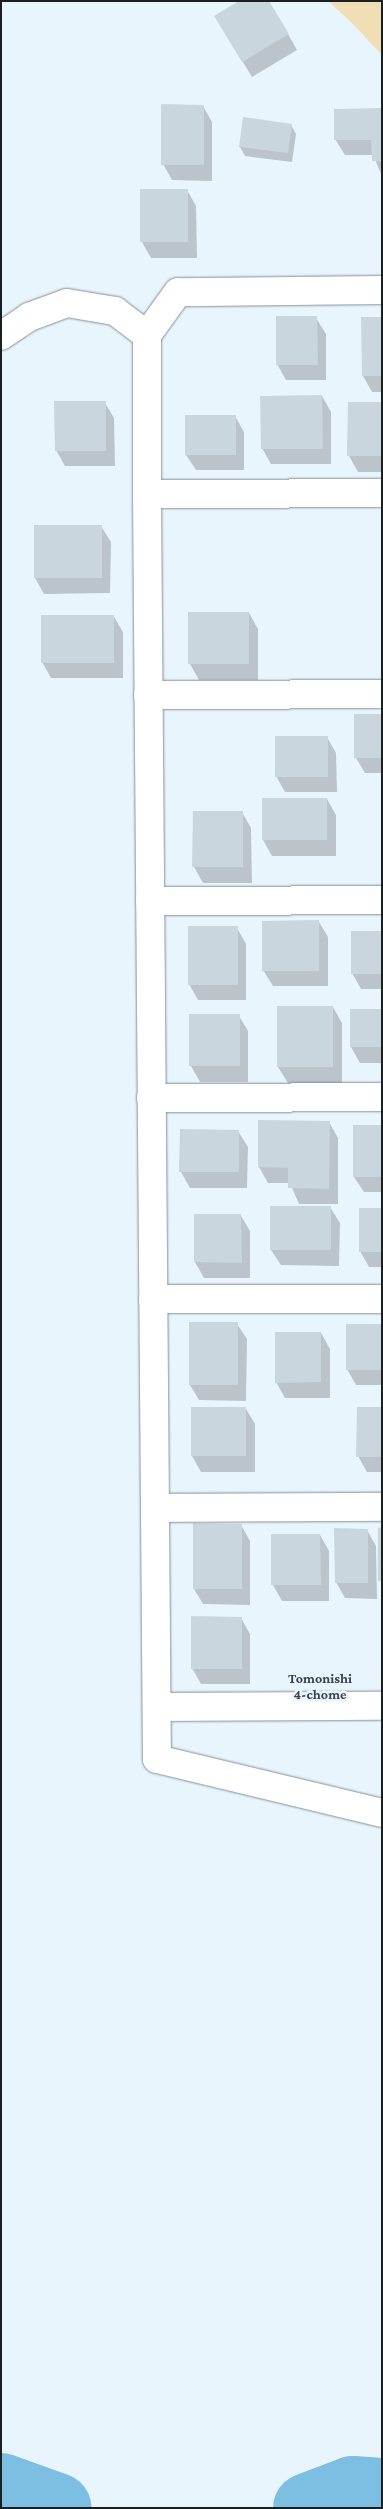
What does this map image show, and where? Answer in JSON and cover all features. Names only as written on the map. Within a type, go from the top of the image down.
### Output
[{"type":"street","points":[[382,290],[178,292],[147,335],[148,695],[157,1759],[382,1812]]},
{"type":"street","points":[[1,336],[29,317],[67,303],[115,311],[147,335]]},
{"type":"street","points":[[147,494],[382,493]]},
{"type":"street","points":[[148,695],[382,694]]},
{"type":"street","points":[[150,901],[382,900]]},
{"type":"street","points":[[151,1098],[382,1098]]},
{"type":"street","points":[[153,1299],[382,1299]]},
{"type":"street","points":[[155,1508],[382,1507]]},
{"type":"street","points":[[157,1707],[382,1706]]},
{"type":"shaded area","points":[[328,1],[382,1],[382,55],[351,22]]},
{"type":"building","points":[[239,1],[269,1],[289,34],[242,62],[214,16]]},
{"type":"building","points":[[161,104],[204,105],[204,165],[161,165]]},
{"type":"building","points":[[382,108],[382,161],[372,161],[371,140],[334,140],[334,109]]},
{"type":"building","points":[[243,117],[292,124],[288,153],[239,147]]},
{"type":"building","points":[[140,189],[188,189],[188,242],[140,242]]},
{"type":"building","points":[[276,316],[317,316],[318,365],[276,365]]},
{"type":"building","points":[[361,317],[382,317],[382,376],[362,376]]},
{"type":"building","points":[[322,395],[323,449],[261,449],[260,396]]},
{"type":"building","points":[[54,401],[106,401],[106,451],[55,451]]},
{"type":"building","points":[[348,402],[382,402],[382,456],[347,456]]},
{"type":"building","points":[[185,415],[236,415],[236,455],[185,455]]},
{"type":"building","points":[[34,525],[102,525],[102,578],[34,578]]},
{"type":"building","points":[[188,612],[249,612],[249,664],[188,664]]},
{"type":"building","points":[[41,615],[114,615],[114,663],[41,663]]},
{"type":"building","points":[[354,714],[382,714],[382,758],[354,758]]},
{"type":"building","points":[[275,736],[328,736],[328,777],[275,777]]},
{"type":"building","points":[[262,798],[327,798],[327,840],[262,840]]},
{"type":"building","points":[[193,811],[243,811],[243,867],[192,867]]},
{"type":"building","points":[[319,920],[319,971],[262,971],[262,921]]},
{"type":"building","points":[[188,926],[238,926],[238,985],[188,985]]},
{"type":"building","points":[[351,931],[382,931],[382,974],[351,974]]},
{"type":"building","points":[[277,1006],[333,1006],[333,1067],[277,1067]]},
{"type":"building","points":[[350,1009],[382,1009],[382,1047],[350,1047]]},
{"type":"building","points":[[189,1014],[240,1014],[240,1066],[189,1066]]},
{"type":"building","points":[[258,1120],[330,1121],[329,1189],[288,1188],[288,1168],[258,1167]]},
{"type":"building","points":[[353,1125],[382,1125],[382,1177],[353,1177]]},
{"type":"building","points":[[180,1129],[239,1130],[239,1172],[179,1172]]},
{"type":"building","points":[[270,1206],[331,1206],[331,1250],[270,1250]]},
{"type":"building","points":[[359,1208],[382,1208],[382,1252],[359,1252]]},
{"type":"building","points":[[194,1214],[241,1214],[242,1263],[194,1262]]},
{"type":"building","points":[[189,1322],[238,1322],[238,1385],[189,1385]]},
{"type":"building","points":[[346,1324],[382,1324],[382,1370],[346,1370]]},
{"type":"building","points":[[275,1332],[321,1332],[321,1382],[275,1383]]},
{"type":"building","points":[[191,1407],[246,1407],[246,1456],[191,1456]]},
{"type":"building","points":[[357,1407],[382,1407],[382,1457],[356,1457]]},
{"type":"building","points":[[193,1523],[242,1524],[242,1589],[193,1589]]},
{"type":"building","points":[[382,1527],[382,1581],[378,1581],[378,1528]]},
{"type":"building","points":[[334,1528],[368,1529],[368,1583],[335,1583]]},
{"type":"building","points":[[271,1534],[320,1534],[321,1585],[271,1585]]},
{"type":"building","points":[[191,1616],[242,1617],[242,1669],[191,1669]]},
{"type":"waterway","points":[[1,2488],[57,2508]]},
{"type":"waterway","points":[[308,2508],[353,2491],[382,2493]]},
{"type":"district","name":"Tomonishi 4-chome","points":[[320,1686]]}]
